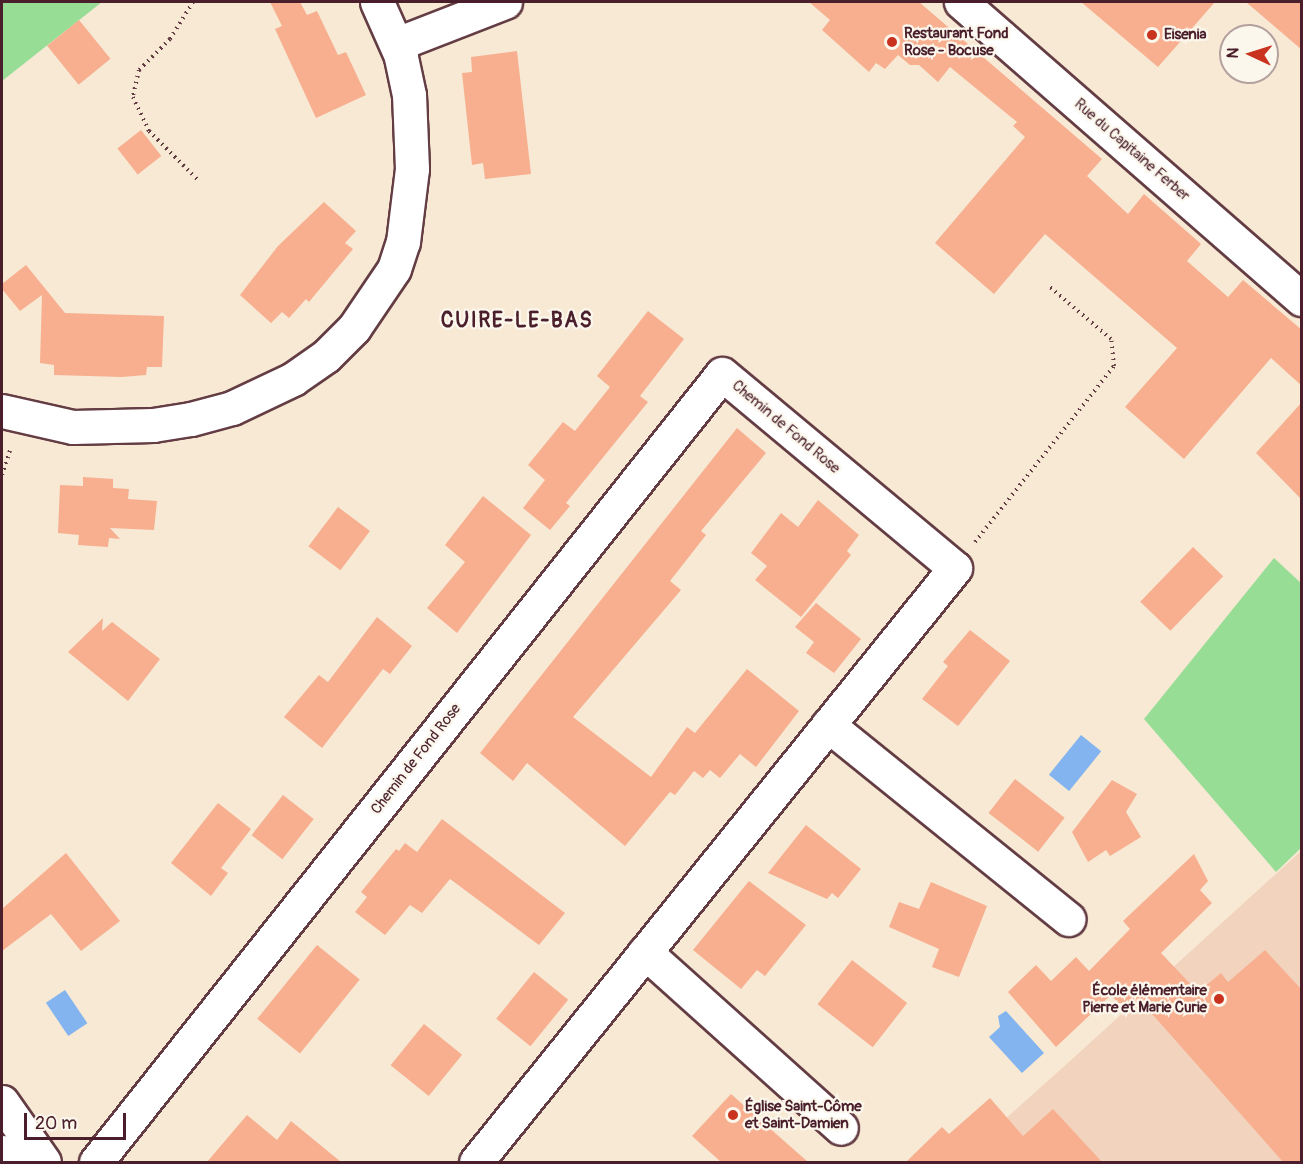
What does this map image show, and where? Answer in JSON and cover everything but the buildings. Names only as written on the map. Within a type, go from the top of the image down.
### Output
[{"type":"street","points":[[2,411],[73,427],[125,427],[182,421],[262,396],[326,356],[375,300],[394,269],[403,242],[412,169],[408,94],[397,44],[377,2]]},
{"type":"street","points":[[397,44],[505,2]]},
{"type":"street","name":"Rue du Capitaine Ferber","points":[[961,2],[1302,299]]},
{"type":"street","name":"Chemin de Fond Rose","points":[[96,1162],[722,374],[955,568]]},
{"type":"street","points":[[476,1162],[955,568]]},
{"type":"street","points":[[828,725],[1068,919]]},
{"type":"street","points":[[645,952],[841,1128]]},
{"type":"street","points":[[2,1102],[44,1162]]},
{"type":"street","points":[[2,1152],[9,1162]]},
{"type":"path","points":[[193,2],[170,39],[139,70],[133,97],[149,131],[197,179]]},
{"type":"path","points":[[955,568],[1114,366],[1111,339],[1050,287]]},
{"type":"shaded area","name":"École élémentaire Pierre et Marie Curie","points":[[1301,851],[1301,1162],[957,1162],[1070,1061]]},
{"type":"green space","points":[[2,2],[102,2],[2,81]]},
{"type":"green space","points":[[1274,558],[1302,584],[1301,848],[1276,872],[1144,719]]},
{"type":"water","points":[[1081,735],[1101,751],[1069,791],[1049,775]]},
{"type":"water","points":[[65,990],[87,1023],[68,1036],[46,1003]]},
{"type":"water","points":[[1006,1011],[1044,1053],[1022,1073],[989,1037],[1000,1027],[998,1016]]},
{"type":"place","name":"Eisenia","points":[[1152,35]]},
{"type":"place","name":"Restaurant Fond Rose - Bocuse","points":[[892,42]]},
{"type":"place","name":"École élémentaire Pierre et Marie Curie","points":[[1219,999]]},
{"type":"place","name":"Église Saint-Côme et Saint-Damien","points":[[733,1115]]},
{"type":"district","name":"CUIRE-LE-BAS","points":[[517,321]]}]
